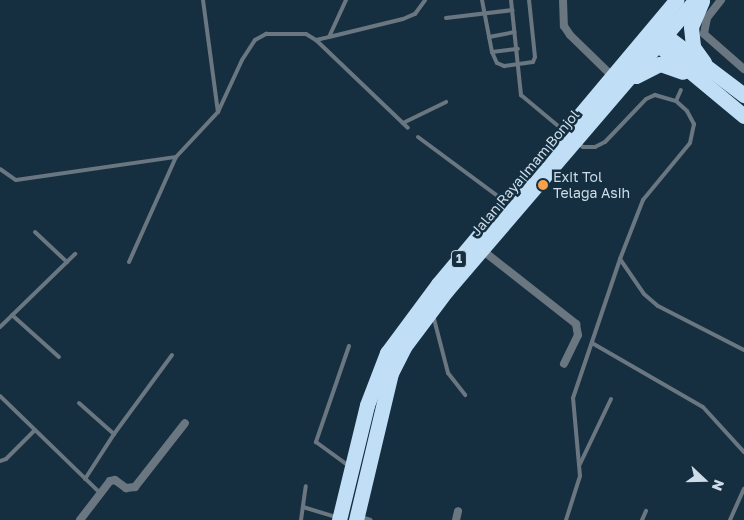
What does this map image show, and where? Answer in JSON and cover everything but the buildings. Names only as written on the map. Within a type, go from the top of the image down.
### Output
[{"type":"highway","name":"Jalan Raya Imam Bonjol","points":[[339,519],[368,405],[387,353],[438,284],[506,202],[610,98],[656,35],[676,0]]},
{"type":"highway","name":"Jalan Raya Imam Bonjol","points":[[361,519],[391,372],[404,347],[570,136],[612,76],[695,0]]},
{"type":"highway","points":[[702,0],[691,26],[693,47],[706,78]]},
{"type":"highway","points":[[656,35],[706,78],[744,116]]},
{"type":"highway","points":[[610,98],[640,72],[660,64],[672,66],[706,78],[744,96]]},
{"type":"street","points":[[563,0],[564,26],[612,76]]},
{"type":"street","points":[[721,0],[707,18],[704,34],[744,69]]},
{"type":"street","points":[[482,250],[576,324],[578,335],[564,364]]},
{"type":"street","points":[[80,520],[110,481],[115,480],[126,488],[135,486],[185,423]]},
{"type":"street","points":[[456,520],[458,510]]},
{"type":"lane","points":[[203,0],[218,112]]},
{"type":"lane","points":[[328,36],[346,0]]},
{"type":"lane","points":[[316,40],[415,14],[425,0]]},
{"type":"lane","points":[[482,0],[492,52],[497,63],[504,66],[533,62],[536,52],[529,0]]},
{"type":"lane","points":[[511,0],[520,65],[521,95],[583,147],[595,147],[621,128],[646,99],[655,95],[676,101],[694,124],[690,143],[643,200],[620,259],[571,406],[580,464],[579,484],[566,520]]},
{"type":"lane","points":[[446,18],[513,10]]},
{"type":"lane","points":[[489,37],[515,32]]},
{"type":"lane","points":[[129,262],[176,157],[218,112],[255,40],[266,34],[295,33],[316,40],[408,128]]},
{"type":"lane","points":[[492,52],[518,49]]},
{"type":"lane","points":[[676,101],[681,90]]},
{"type":"lane","points":[[404,123],[446,102]]},
{"type":"lane","points":[[418,137],[506,202]]},
{"type":"lane","points":[[0,169],[16,180],[176,157]]},
{"type":"lane","points":[[35,232],[67,262]]},
{"type":"lane","points":[[0,327],[75,254]]},
{"type":"lane","points":[[620,259],[644,294],[658,306],[744,350]]},
{"type":"lane","points":[[432,311],[444,363],[465,395]]},
{"type":"lane","points":[[12,315],[59,357]]},
{"type":"lane","points":[[592,343],[703,407],[744,452]]},
{"type":"lane","points":[[349,346],[316,442],[352,468]]},
{"type":"lane","points":[[86,479],[114,434],[172,355]]},
{"type":"lane","points":[[0,396],[98,491]]},
{"type":"lane","points":[[580,464],[611,399]]},
{"type":"lane","points":[[80,403],[114,434]]},
{"type":"lane","points":[[0,461],[6,459],[35,430]]},
{"type":"lane","points":[[301,520],[306,486]]},
{"type":"lane","points":[[730,520],[744,488]]},
{"type":"lane","points":[[303,507],[339,519]]},
{"type":"lane","points":[[642,520],[646,511]]},
{"type":"place","name":"Exit Tol Telaga Asih","points":[[543,185]]}]
